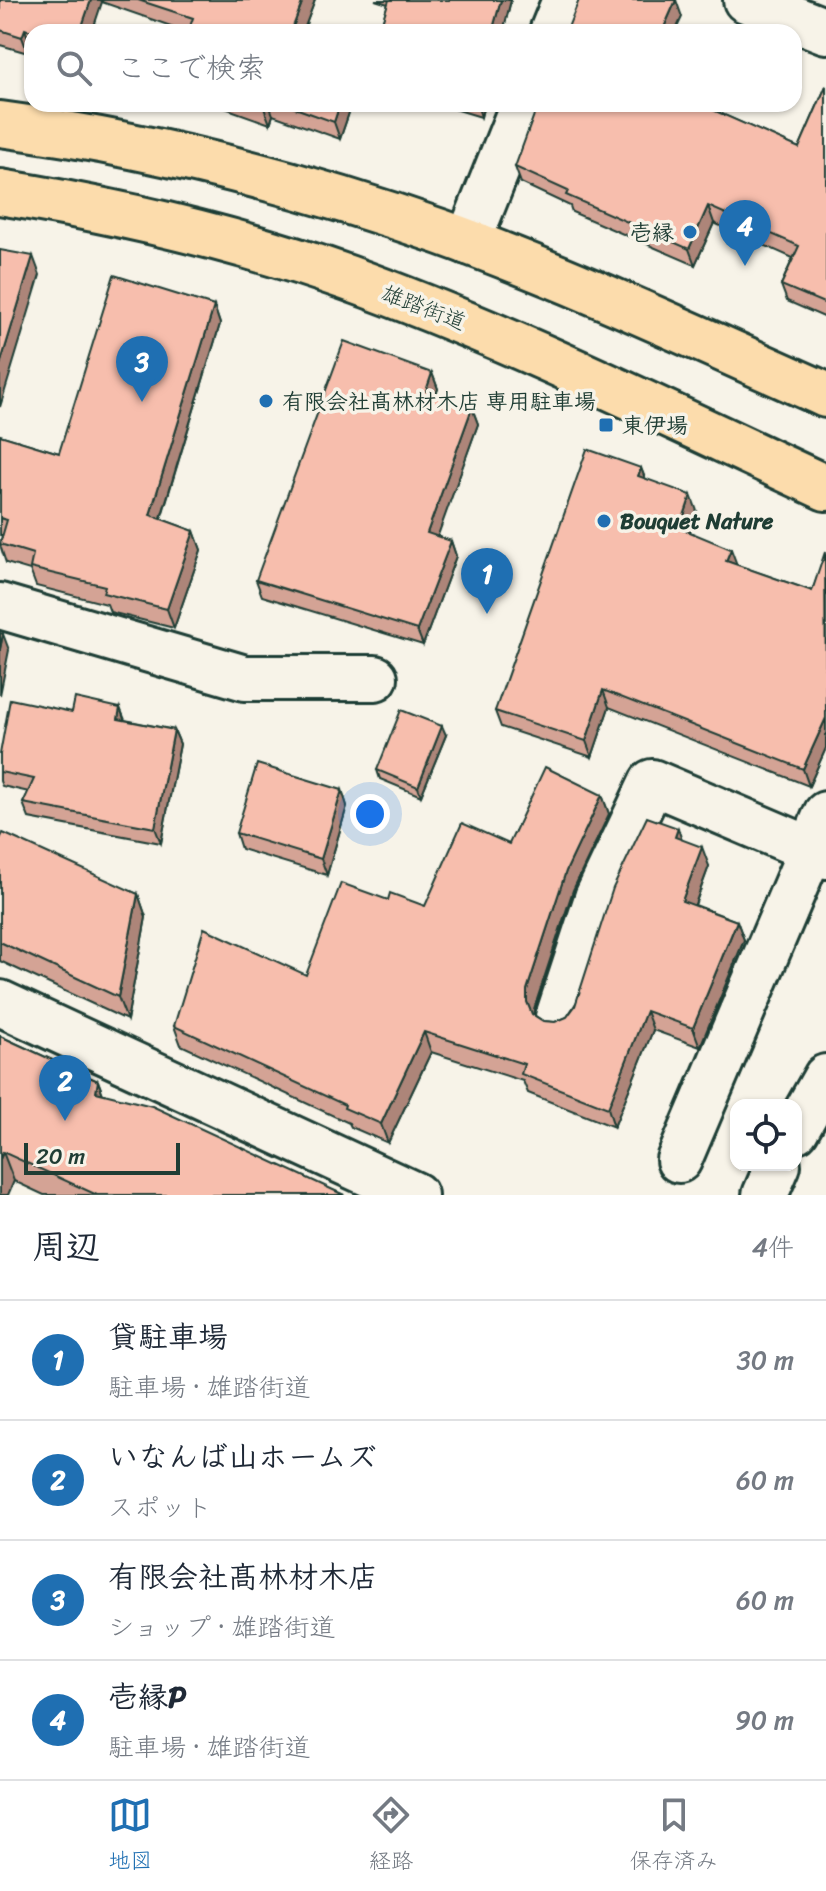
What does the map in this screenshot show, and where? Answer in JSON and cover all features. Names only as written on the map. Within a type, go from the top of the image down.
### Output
[{"type":"main road","points":[[0,124],[63,132],[216,165],[366,208],[468,242],[585,289],[826,395]]},
{"type":"main road","name":"雄踏街道","points":[[0,192],[112,212],[345,277],[486,332],[826,488]]},
{"type":"street","points":[[555,24],[565,0]]},
{"type":"street","points":[[746,0],[826,31]]},
{"type":"street","points":[[468,242],[520,112]]},
{"type":"street","points":[[0,606],[245,678],[375,678]]},
{"type":"street","points":[[558,1017],[597,898],[652,782],[821,840],[679,1160]]},
{"type":"street","points":[[0,1003],[415,1195]]},
{"type":"street","points":[[802,1119],[826,1077]]},
{"type":"street","points":[[765,1195],[775,1171]]},
{"type":"building","points":[[0,0],[91,0],[83,24],[24,24],[22,37],[0,30]]},
{"type":"building","points":[[138,0],[303,0],[294,24],[191,24],[193,18]]},
{"type":"building","points":[[389,0],[501,0],[494,24],[382,24]]},
{"type":"building","points":[[579,0],[676,0],[666,24],[569,24]]},
{"type":"building","points":[[826,86],[826,304],[781,285],[799,246],[708,206],[689,249],[566,195],[568,191],[515,167],[535,112],[718,112],[799,148]]},
{"type":"building","points":[[306,112],[337,112],[334,122]]},
{"type":"building","points":[[0,250],[33,256],[0,365]]},
{"type":"building","points":[[114,275],[214,306],[150,515],[194,531],[167,609],[103,593],[105,586],[30,568],[33,554],[0,544],[7,520],[0,518],[0,435],[59,453]]},
{"type":"building","points":[[344,341],[432,373],[426,391],[472,408],[427,533],[451,541],[417,630],[256,580]]},
{"type":"building","points":[[587,449],[641,468],[638,476],[691,495],[680,528],[731,549],[726,561],[812,591],[825,552],[826,718],[803,769],[603,690],[586,741],[495,711]]},
{"type":"building","points":[[75,698],[120,708],[118,719],[174,730],[155,828],[23,803],[34,779],[0,772],[0,754],[10,699],[72,712]]},
{"type":"building","points":[[401,710],[442,726],[418,787],[377,770]]},
{"type":"building","points":[[257,764],[342,790],[321,859],[236,833]]},
{"type":"building","points":[[545,767],[602,795],[566,871],[527,990],[527,1002],[532,1014],[543,1021],[555,1022],[567,1017],[575,1006],[613,888],[647,817],[678,828],[675,837],[702,847],[682,901],[737,921],[693,1028],[646,1011],[608,1108],[521,1074],[524,1064],[424,1032],[381,1124],[174,1026],[204,928],[306,975],[341,883],[388,900],[390,893],[425,906],[462,823],[509,844]]},
{"type":"building","points":[[3,833],[138,894],[118,997],[0,942],[0,839]]},
{"type":"building","points":[[0,1036],[98,1081],[96,1092],[152,1106],[344,1195],[97,1195],[3,1152],[0,1159]]},
{"type":"place","name":"壱縁","points":[[690,232]]},
{"type":"place","name":"壱縁P","points":[[745,266]]},
{"type":"place","name":"有限会社髙林材木店 専用駐車場","points":[[266,401]]},
{"type":"place","name":"有限会社髙林材木店","points":[[142,402]]},
{"type":"place","name":"東伊場","points":[[606,425]]},
{"type":"place","name":"Bouquet Nature","points":[[604,521]]},
{"type":"place","name":"貸駐車場","points":[[487,614]]},
{"type":"place","name":"いなんば山ホームズ","points":[[65,1121]]}]
